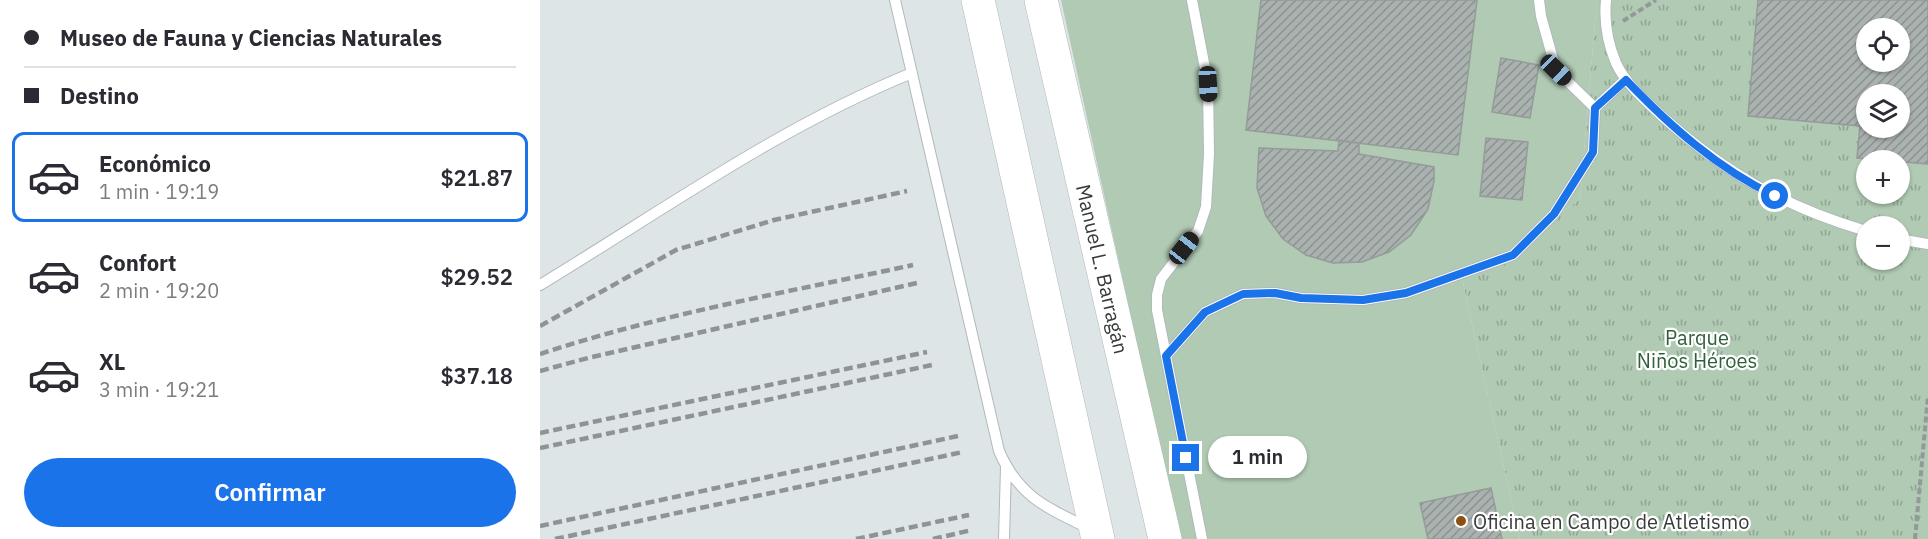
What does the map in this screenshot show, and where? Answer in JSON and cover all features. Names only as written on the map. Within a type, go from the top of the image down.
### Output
[{"type":"highway","points":[[978,0],[1100,537]]},
{"type":"highway","name":"Manuel L. Barragán","points":[[1041,0],[1165,539]]},
{"type":"lane","points":[[895,0],[993,429],[1006,467],[1016,482],[1033,498],[1100,537]]},
{"type":"lane","points":[[1192,0],[1208,84],[1210,117],[1206,207],[1198,231],[1161,279],[1157,310],[1202,539]]},
{"type":"lane","points":[[1539,0],[1541,16],[1556,70],[1595,108]]},
{"type":"lane","points":[[1606,0],[1608,32],[1617,64],[1626,80],[1651,106],[1693,143],[1754,186],[1796,206],[1856,228]]},
{"type":"lane","points":[[540,285],[783,134],[841,104],[912,73]]},
{"type":"lane","points":[[1166,356],[1205,312],[1243,294],[1275,293],[1301,298],[1363,300],[1406,293],[1513,255],[1554,214],[1593,152],[1595,108],[1626,80]]},
{"type":"lane","points":[[1910,241],[1928,244]]},
{"type":"lane","points":[[1004,539],[1006,467]]},
{"type":"path","points":[[1608,32],[1656,0]]},
{"type":"path","points":[[1915,539],[1928,396]]},
{"type":"green space","points":[[1061,0],[1597,0],[1580,199],[1463,283],[1520,539],[1180,539]]},
{"type":"green space","name":"Parque Niños Héroes","points":[[1597,0],[1928,0],[1928,539],[1520,539],[1463,283],[1580,199]]},
{"type":"building","points":[[1261,0],[1477,0],[1458,155],[1246,130]]},
{"type":"building","points":[[1758,0],[1928,0],[1928,164],[1910,162],[1910,150],[1858,150],[1859,138],[1910,138],[1910,84],[1856,84],[1856,126],[1748,116]]},
{"type":"building","points":[[1501,58],[1539,65],[1530,118],[1492,112]]},
{"type":"building","points":[[1486,138],[1528,142],[1522,200],[1480,196]]},
{"type":"building","points":[[1339,140],[1359,143],[1359,154],[1434,167],[1434,181],[1428,209],[1411,235],[1389,252],[1362,262],[1333,263],[1306,255],[1283,239],[1266,216],[1257,188],[1259,148],[1338,151]]},
{"type":"building","name":"Oficina en Campo de Atletismo","points":[[1491,488],[1502,539],[1428,539],[1420,503]]},
{"type":"railway","points":[[540,326],[676,250],[774,220],[907,191]]},
{"type":"railway","points":[[540,354],[678,315],[913,265]]},
{"type":"railway","points":[[540,371],[917,283]]},
{"type":"railway","points":[[540,433],[927,352]]},
{"type":"railway","points":[[540,448],[932,365]]},
{"type":"railway","points":[[540,526],[958,436]]},
{"type":"railway","points":[[555,539],[963,452]]},
{"type":"railway","points":[[856,539],[969,515]]},
{"type":"railway","points":[[933,539],[972,530]]},
{"type":"place","name":"Oficina en Campo de Atletismo","points":[[1461,521]]},
{"type":"route","points":[[1186,458],[1166,356],[1205,312],[1243,294],[1275,293],[1301,298],[1363,300],[1406,293],[1513,255],[1554,214],[1593,152],[1595,108],[1626,80],[1651,106],[1693,143],[1754,186],[1775,196]]}]
